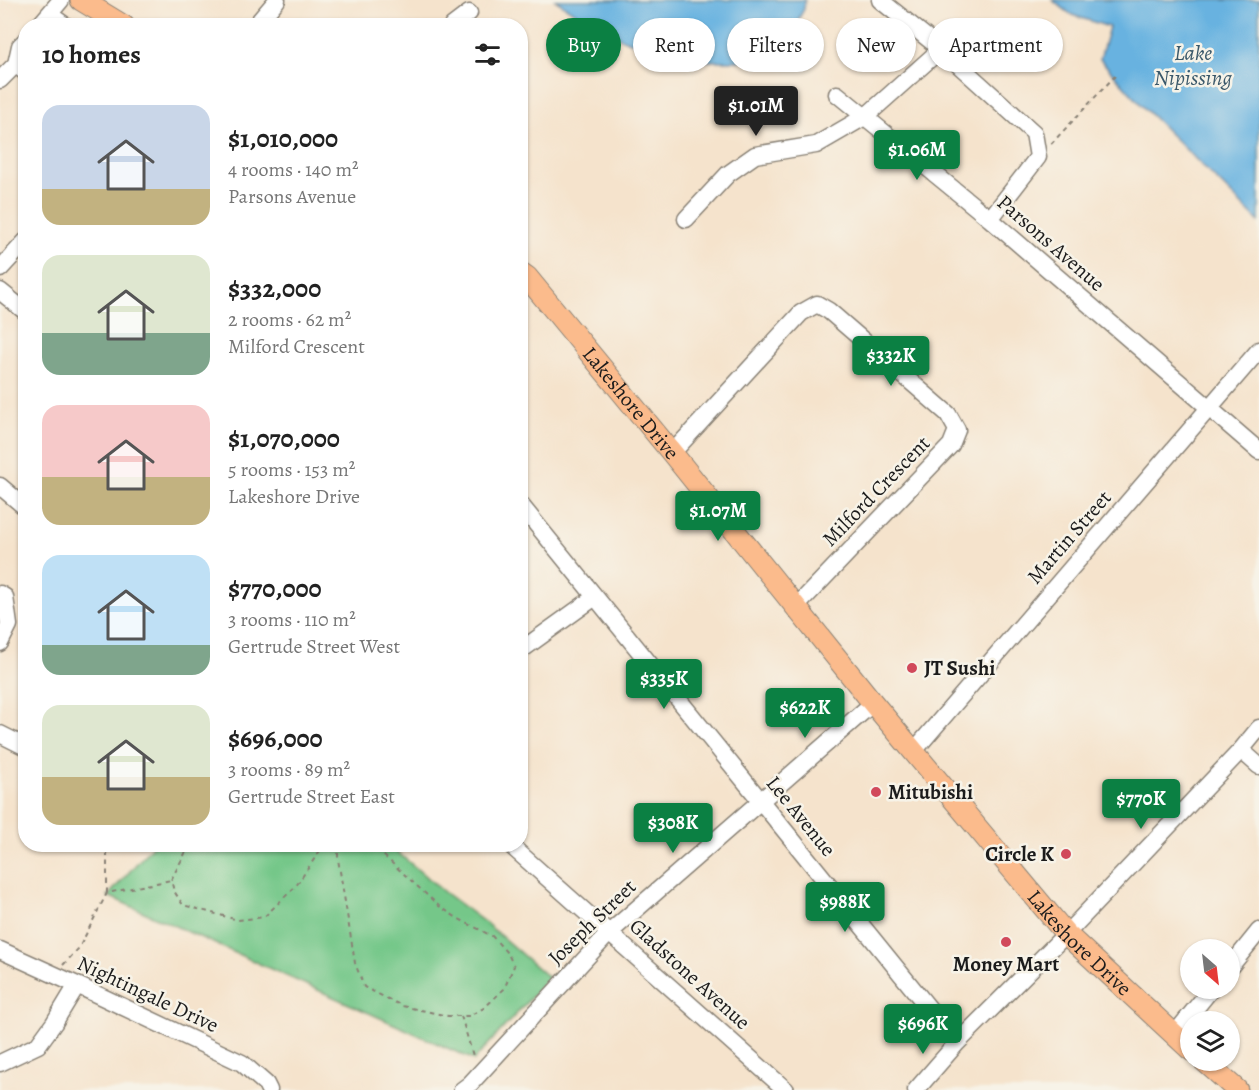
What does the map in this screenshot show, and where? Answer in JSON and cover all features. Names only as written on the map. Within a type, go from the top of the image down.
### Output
[{"type":"main road","points":[[81,0],[111,18]]},
{"type":"main road","name":"Lakeshore Drive","points":[[528,284],[672,453],[795,608],[1066,934],[1180,1040]]},
{"type":"main road","points":[[1215,1071],[1237,1090]]},
{"type":"street","points":[[46,18],[61,0]]},
{"type":"street","points":[[262,18],[277,0]]},
{"type":"street","points":[[880,0],[928,39]]},
{"type":"street","points":[[462,18],[469,13]]},
{"type":"street","points":[[686,219],[728,174],[755,155],[816,145],[866,116],[928,61]]},
{"type":"street","points":[[0,80],[18,71]]},
{"type":"street","points":[[966,72],[1034,133],[1038,157],[990,219]]},
{"type":"street","name":"Parsons Avenue","points":[[837,94],[990,219],[1259,451]]},
{"type":"street","points":[[0,269],[18,250]]},
{"type":"street","points":[[0,291],[18,306]]},
{"type":"street","name":"Milford Crescent","points":[[672,453],[801,313],[817,304],[830,311],[948,414],[957,430],[951,445],[795,608]]},
{"type":"street","name":"Martin Street","points":[[914,752],[1259,350]]},
{"type":"street","points":[[0,486],[18,501]]},
{"type":"street","name":"Lee Avenue","points":[[528,514],[957,1043]]},
{"type":"street","points":[[0,594],[5,597],[9,625],[0,643]]},
{"type":"street","points":[[528,645],[595,597]]},
{"type":"street","name":"Joseph Street","points":[[462,1090],[609,933],[873,703]]},
{"type":"street","points":[[916,1090],[957,1043],[1066,934],[1241,750],[1259,728]]},
{"type":"street","points":[[0,734],[18,743]]},
{"type":"street","points":[[1241,750],[1259,766]]},
{"type":"street","name":"Gladstone Avenue","points":[[518,852],[786,1090]]},
{"type":"street","points":[[1240,955],[1259,931]]},
{"type":"street","name":"Nightingale Drive","points":[[0,950],[242,1063],[266,1084],[269,1090]]},
{"type":"street","points":[[0,1063],[38,1045],[77,985]]},
{"type":"street","points":[[1174,1035],[1203,999]]},
{"type":"path","points":[[1038,157],[1115,76]]},
{"type":"path","points":[[53,975],[79,948],[107,893],[107,852]]},
{"type":"path","points":[[186,852],[171,880],[174,891],[183,905],[238,920],[264,917],[296,886],[319,852]]},
{"type":"path","points":[[338,852],[355,963],[364,987],[402,1006],[448,1016],[469,1016],[484,1008],[504,989],[513,966],[508,954],[492,936],[439,906],[380,852]]},
{"type":"path","points":[[107,893],[171,880]]},
{"type":"path","points":[[461,1016],[478,1074]]},
{"type":"green space","points":[[147,852],[397,852],[444,892],[487,924],[549,978],[474,1060],[108,896]]},
{"type":"water","points":[[555,0],[805,0],[804,9],[799,18],[727,18],[727,61],[715,61],[715,18],[633,18],[633,43],[621,38],[621,18],[583,18]]},
{"type":"water","name":"Lake Nipissing","points":[[1052,0],[1259,0],[1259,222],[1146,110],[1100,59],[1109,27],[1072,15]]},
{"type":"place","name":"JT Sushi","points":[[912,668]]},
{"type":"place","name":"Mitubishi","points":[[876,792]]},
{"type":"place","name":"Circle K","points":[[1066,854]]},
{"type":"place","name":"Money Mart","points":[[1006,942]]}]
